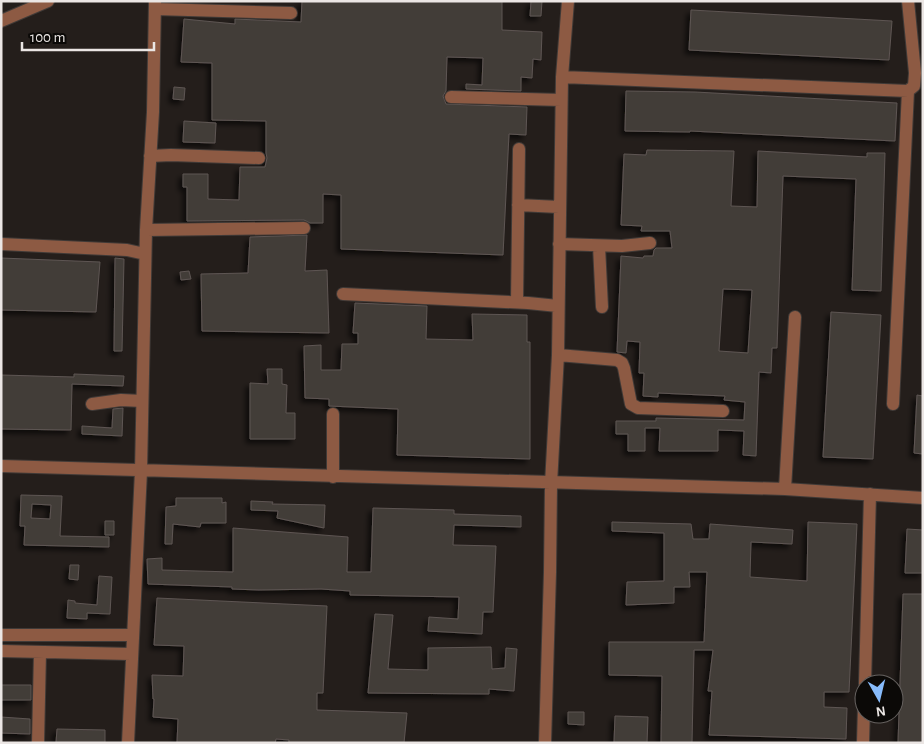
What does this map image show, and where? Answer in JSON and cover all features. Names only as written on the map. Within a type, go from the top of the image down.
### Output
[{"type":"street","points":[[1,20],[48,1]]},
{"type":"street","points":[[544,743],[551,484],[558,355],[561,100],[568,1]]},
{"type":"street","points":[[893,404],[908,92],[914,86],[915,73],[908,1]]},
{"type":"street","points":[[128,743],[140,471],[145,254],[155,5],[291,13]]},
{"type":"street","points":[[562,76],[908,92]]},
{"type":"street","points":[[451,96],[561,100]]},
{"type":"street","points":[[517,302],[519,149]]},
{"type":"street","points":[[150,156],[259,158]]},
{"type":"street","points":[[518,205],[560,207]]},
{"type":"street","points":[[146,230],[304,228]]},
{"type":"street","points":[[559,244],[599,246],[650,243]]},
{"type":"street","points":[[1,244],[127,250],[145,254]]},
{"type":"street","points":[[599,246],[602,307]]},
{"type":"street","points":[[343,294],[517,302],[558,306]]},
{"type":"street","points":[[785,489],[795,317]]},
{"type":"street","points":[[558,355],[617,360],[622,363],[631,404],[638,408],[723,411]]},
{"type":"street","points":[[92,404],[121,400],[142,401]]},
{"type":"street","points":[[332,414],[333,477]]},
{"type":"street","points":[[1,466],[551,484],[785,489],[923,498]]},
{"type":"street","points":[[865,674],[870,494]]},
{"type":"street","points":[[1,635],[132,635]]},
{"type":"street","points":[[1,651],[131,654]]},
{"type":"street","points":[[38,743],[40,652]]},
{"type":"street","points":[[863,743],[864,724]]},
{"type":"building","points":[[302,1],[502,1],[502,30],[542,32],[541,60],[533,59],[532,78],[521,77],[521,91],[466,89],[466,84],[482,85],[483,58],[447,57],[446,91],[443,96],[446,104],[527,107],[526,135],[509,134],[503,255],[341,249],[341,195],[323,194],[323,223],[310,223],[304,220],[187,221],[187,187],[183,187],[183,174],[208,174],[208,199],[239,200],[240,167],[265,167],[267,158],[266,121],[212,120],[212,63],[181,62],[184,19],[235,24],[235,19],[301,22]]},
{"type":"building","points":[[531,1],[542,1],[541,16],[530,16]]},
{"type":"building","points":[[691,10],[892,21],[889,60],[689,50]]},
{"type":"building","points":[[174,87],[185,88],[184,100],[173,99]]},
{"type":"building","points":[[626,91],[695,92],[897,103],[895,141],[690,131],[625,131]]},
{"type":"building","points":[[184,121],[216,123],[215,143],[183,142]]},
{"type":"building","points":[[647,150],[734,151],[731,206],[757,207],[758,151],[867,157],[867,153],[885,153],[881,291],[852,290],[856,179],[783,176],[777,348],[772,348],[771,373],[759,372],[756,456],[743,455],[744,431],[718,430],[718,451],[659,451],[660,428],[645,428],[645,451],[628,451],[628,434],[616,434],[616,421],[656,421],[656,418],[744,420],[745,402],[724,400],[725,396],[658,393],[658,397],[643,396],[644,373],[639,373],[640,342],[627,341],[626,353],[617,352],[621,256],[643,258],[644,256],[653,256],[656,248],[672,248],[670,231],[641,231],[642,226],[621,225],[624,154],[646,155]],"holes":[[[723,289],[752,290],[748,353],[719,351]]]},
{"type":"building","points":[[307,235],[305,271],[327,270],[329,333],[202,331],[201,274],[248,273],[250,237]]},
{"type":"building","points":[[1,258],[100,262],[96,312],[1,310]]},
{"type":"building","points":[[115,258],[124,259],[122,351],[114,351]]},
{"type":"building","points":[[189,271],[191,279],[181,280],[180,272]]},
{"type":"building","points":[[355,303],[427,306],[426,339],[473,340],[472,314],[527,315],[527,342],[530,342],[530,459],[397,455],[398,409],[329,406],[329,399],[305,398],[304,346],[321,345],[321,370],[341,370],[342,344],[358,344],[358,333],[353,333]]},
{"type":"building","points":[[831,312],[881,315],[873,459],[823,457]]},
{"type":"building","points":[[267,369],[282,369],[282,384],[287,385],[286,413],[295,413],[295,439],[250,439],[250,383],[268,384]]},
{"type":"building","points":[[74,374],[124,376],[123,386],[72,384],[71,430],[1,429],[1,375],[74,377]]},
{"type":"building","points":[[917,395],[923,396],[923,454],[914,453]]},
{"type":"building","points":[[123,408],[122,436],[82,434],[82,426],[112,428],[113,409]]},
{"type":"building","points":[[21,495],[62,496],[60,536],[109,537],[109,547],[24,545],[25,526],[20,526]],"holes":[[[32,504],[51,505],[50,519],[31,518]]]},
{"type":"building","points":[[176,498],[222,498],[222,503],[226,502],[226,523],[201,523],[200,527],[173,524],[172,544],[165,544],[166,507],[176,506]]},
{"type":"building","points":[[251,501],[273,502],[272,504],[325,505],[324,528],[277,518],[278,511],[251,510]]},
{"type":"building","points":[[373,508],[454,510],[454,514],[521,516],[521,527],[454,525],[453,545],[496,546],[493,612],[483,612],[482,634],[428,631],[429,617],[458,619],[459,597],[350,595],[350,591],[321,589],[259,590],[232,589],[232,587],[148,584],[147,559],[162,558],[162,570],[233,572],[233,528],[348,537],[347,572],[371,572]]},
{"type":"building","points":[[105,521],[114,521],[114,535],[105,535]]},
{"type":"building","points":[[612,522],[691,524],[693,539],[709,539],[710,524],[793,530],[792,544],[751,542],[750,577],[807,581],[808,522],[857,524],[849,692],[824,692],[824,707],[847,708],[846,739],[709,735],[712,691],[708,691],[713,650],[694,650],[692,743],[661,743],[662,676],[609,675],[609,642],[704,642],[707,572],[689,572],[690,587],[674,587],[674,603],[626,605],[627,582],[664,581],[664,533],[612,531]]},
{"type":"building","points":[[907,529],[923,530],[923,573],[905,573]]},
{"type":"building","points":[[70,565],[79,565],[78,580],[69,579]]},
{"type":"building","points":[[99,576],[112,577],[110,614],[87,613],[87,619],[67,618],[68,600],[75,601],[75,603],[97,605]]},
{"type":"building","points":[[903,594],[923,594],[923,743],[898,743],[899,724],[904,724],[904,674],[900,674]]},
{"type":"building","points":[[157,598],[327,606],[323,693],[317,693],[317,710],[407,713],[404,743],[289,743],[289,740],[276,739],[275,743],[177,743],[178,719],[153,717],[152,675],[183,676],[184,646],[154,645]]},
{"type":"building","points":[[375,614],[393,615],[388,669],[428,670],[428,648],[491,647],[492,669],[505,668],[506,648],[517,649],[514,691],[489,689],[489,694],[368,693]]},
{"type":"building","points":[[1,685],[31,685],[31,700],[1,700]]},
{"type":"building","points":[[568,712],[584,712],[584,725],[568,724]]},
{"type":"building","points":[[615,716],[648,717],[647,743],[614,743]]},
{"type":"building","points":[[1,717],[30,719],[30,734],[1,733]]},
{"type":"building","points":[[57,729],[105,730],[105,743],[56,743]]}]
